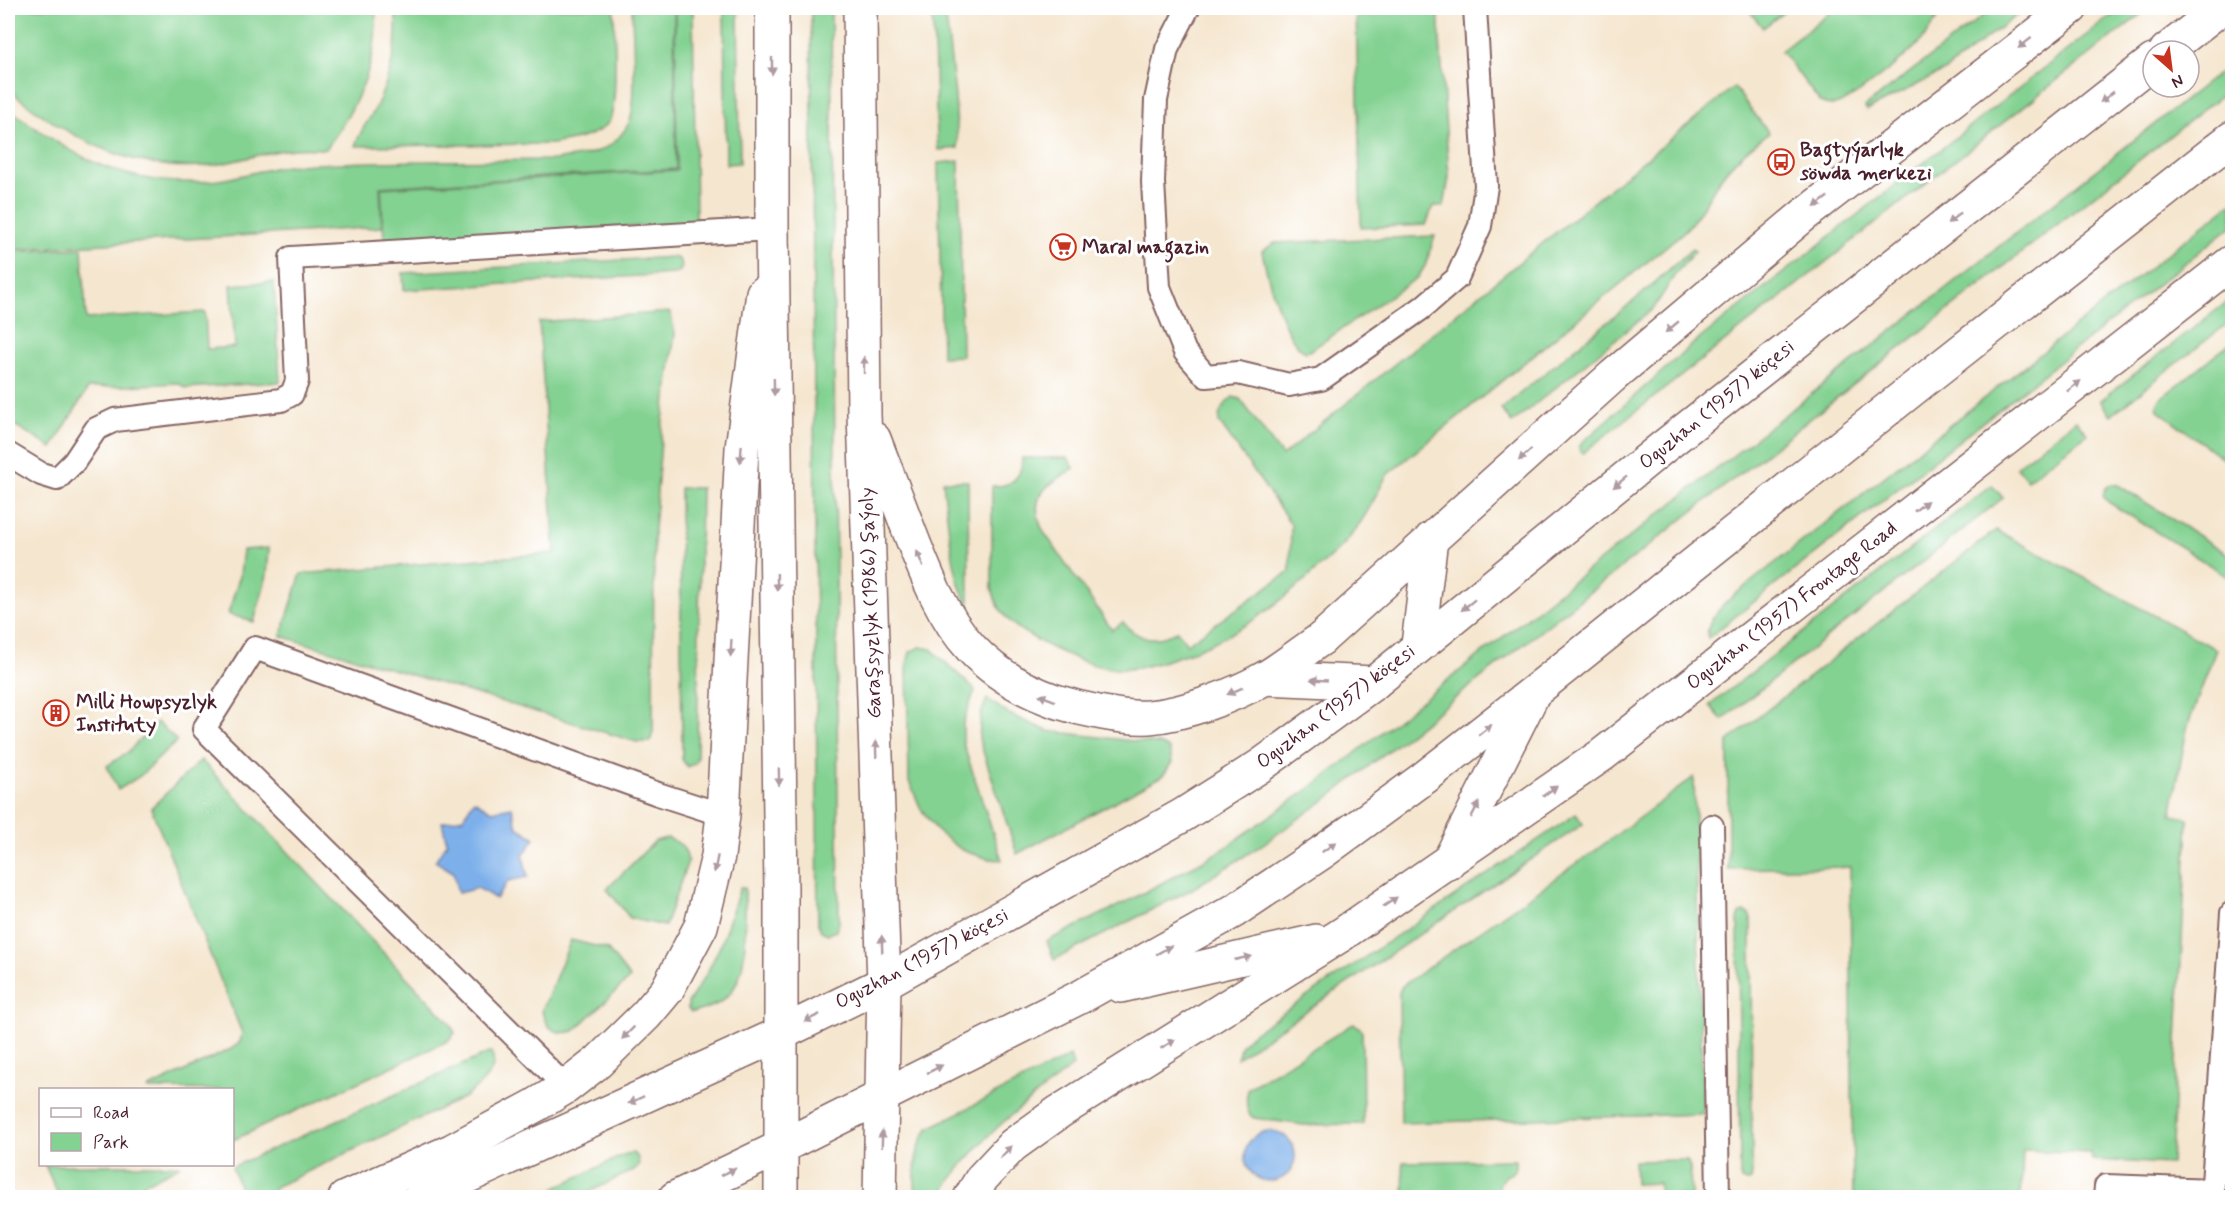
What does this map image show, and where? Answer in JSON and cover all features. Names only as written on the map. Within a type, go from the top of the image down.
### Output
[{"type":"main road","points":[[772,8],[772,229],[781,891],[781,1197]]},
{"type":"main road","name":"Garaşsyzlyk (1986) şaýoly","points":[[860,8],[864,414],[884,983],[880,1197]]},
{"type":"main road","points":[[864,414],[926,574],[938,599],[971,648],[996,670],[1017,684],[1044,697],[1081,710],[1147,717],[1179,712],[1217,699],[1264,678],[1321,639],[1613,376],[1804,215],[2071,8]]},
{"type":"main road","points":[[2181,39],[2221,8]]},
{"type":"main road","name":"Oguzhan (1957) köçesi","points":[[420,1197],[780,1034],[884,983],[1184,816],[1260,766],[1374,683],[1671,441],[2141,70]]},
{"type":"main road","points":[[675,1197],[781,1147],[1084,995],[1234,910],[1324,851],[1424,778],[1535,691],[2232,138]]},
{"type":"main road","points":[[345,1197],[451,1151],[566,1087],[598,1062],[646,1015],[667,990],[701,926],[718,856],[723,815],[741,448],[772,229]]},
{"type":"main road","name":"Oguzhan (1957) Frontage Road","points":[[970,1197],[982,1178],[1013,1145],[1059,1112],[1341,935],[1602,755],[2232,262]]},
{"type":"main road","points":[[1418,645],[1431,539]]},
{"type":"main road","points":[[1264,678],[1374,683]]},
{"type":"main road","points":[[1448,862],[1535,691]]},
{"type":"main road","points":[[1084,995],[1341,935]]},
{"type":"lane","points":[[1188,8],[1167,49],[1156,100],[1153,182],[1159,286],[1185,352],[1206,376],[1238,373],[1289,384],[1321,379],[1422,308],[1457,278],[1480,225],[1486,186],[1475,8]]},
{"type":"lane","points":[[8,454],[41,474],[57,479],[74,462],[96,429],[115,420],[281,400],[292,394],[297,381],[291,258],[772,229]]},
{"type":"lane","points":[[566,1087],[204,729],[255,648],[658,794],[723,815]]},
{"type":"lane","points":[[1712,826],[1718,1197]]},
{"type":"lane","points":[[2105,1197],[2106,1186],[2213,1194],[2232,913]]},
{"type":"green space","points":[[8,8],[375,8],[376,27],[374,46],[364,82],[347,117],[326,149],[284,150],[213,165],[184,167],[129,158],[103,149],[54,123],[8,89]]},
{"type":"green space","points":[[395,8],[614,8],[615,86],[614,102],[608,123],[589,135],[552,144],[355,146],[375,109],[389,73],[395,47]]},
{"type":"green space","points":[[632,8],[674,8],[676,169],[380,187],[382,227],[8,250],[8,108],[79,155],[103,166],[154,180],[212,181],[298,165],[394,161],[554,160],[574,157],[607,147],[620,136],[629,123],[632,114],[634,85]]},
{"type":"green space","points":[[675,8],[693,8],[696,223],[384,241],[381,188],[677,170]]},
{"type":"green space","points":[[724,8],[738,8],[740,163],[726,164]]},
{"type":"green space","points":[[811,8],[831,8],[839,923],[836,931],[828,934],[821,931],[818,924]]},
{"type":"green space","points":[[931,8],[945,8],[955,96],[958,148],[938,150]]},
{"type":"green space","points":[[1356,8],[1438,8],[1449,177],[1444,206],[1433,206],[1426,225],[1361,228]]},
{"type":"green space","points":[[1747,8],[1789,8],[1763,28]]},
{"type":"green space","points":[[1836,8],[1943,8],[1926,35],[1898,62],[1858,93],[1838,104],[1831,105],[1820,102],[1781,51]]},
{"type":"green space","points":[[1993,8],[2026,8],[1944,71],[1867,110],[1865,107]]},
{"type":"green space","points":[[2121,8],[2149,8],[1583,453],[1580,452],[1579,447],[1584,441],[1694,343]]},
{"type":"green space","points":[[2232,63],[2232,87],[1332,795],[1259,847],[1192,889],[1054,960],[1047,941],[1219,852],[1321,780],[2186,99],[2201,99],[2201,87]]},
{"type":"green space","points":[[1734,87],[1769,133],[1729,167],[1686,229],[1387,475],[1363,519],[1344,544],[1297,587],[1264,613],[1228,635],[1189,653],[1148,666],[1118,669],[1088,663],[1050,647],[1013,624],[1000,609],[992,588],[992,486],[1005,485],[1014,480],[1020,471],[1022,458],[1068,458],[1074,468],[1042,493],[1037,508],[1039,518],[1043,531],[1112,630],[1123,622],[1134,633],[1148,638],[1162,637],[1177,631],[1187,644],[1290,571],[1291,524],[1219,422],[1221,411],[1227,402],[1233,397],[1240,399],[1282,456]]},
{"type":"green space","points":[[959,161],[962,356],[942,357],[938,163]]},
{"type":"green space","points":[[2232,203],[2232,226],[1708,638],[1707,632],[1711,621],[1733,596]]},
{"type":"green space","points":[[1435,236],[1425,266],[1418,277],[1311,350],[1306,352],[1298,347],[1278,307],[1262,251],[1275,243]]},
{"type":"green space","points":[[82,248],[86,319],[205,312],[207,349],[235,347],[231,285],[274,282],[280,382],[186,388],[178,383],[88,388],[52,448],[8,421],[8,252]]},
{"type":"green space","points":[[1692,249],[1695,251],[1676,273],[1654,308],[1512,423],[1501,409],[1642,294]]},
{"type":"green space","points":[[673,257],[679,259],[682,266],[680,271],[674,274],[404,290],[403,273]]},
{"type":"green space","points":[[2232,298],[2232,320],[2111,415],[2100,401]]},
{"type":"green space","points":[[670,312],[675,333],[662,428],[654,530],[653,732],[650,742],[637,742],[281,636],[301,574],[555,553],[539,322]]},
{"type":"green space","points":[[2232,342],[2232,465],[2158,410],[2157,405],[2161,398]]},
{"type":"green space","points":[[2076,420],[2087,434],[2027,480],[2016,467]]},
{"type":"green space","points":[[943,481],[968,481],[969,604],[963,595],[955,565]]},
{"type":"green space","points":[[2111,484],[2118,485],[2232,557],[2232,579],[2108,502],[2103,496],[2105,489]]},
{"type":"green space","points":[[1992,485],[2003,498],[1722,720],[1710,705]]},
{"type":"green space","points":[[680,488],[701,488],[697,759],[695,763],[687,767],[682,759]]},
{"type":"green space","points":[[1996,530],[2216,649],[2187,728],[2171,815],[2188,818],[2171,1164],[2092,1160],[2091,1153],[2023,1150],[2021,1197],[1853,1197],[1850,867],[1728,869],[1728,741]]},
{"type":"green space","points":[[269,548],[267,575],[254,622],[228,614],[240,575],[243,550]]},
{"type":"green space","points":[[920,647],[931,649],[975,690],[963,723],[963,743],[1002,860],[989,859],[962,850],[939,833],[921,809],[909,781],[907,664],[910,652]]},
{"type":"green space","points":[[987,699],[1011,715],[1048,731],[1159,744],[1169,749],[1172,762],[1159,778],[1017,854],[979,739],[981,714]]},
{"type":"green space","points":[[157,722],[177,741],[140,776],[118,790],[107,766],[128,752]]},
{"type":"green space","points":[[201,760],[449,1022],[455,1033],[448,1041],[234,1140],[234,1088],[149,1088],[231,1049],[240,1042],[242,1033],[151,808]]},
{"type":"green space","points":[[1694,777],[1703,1114],[1401,1123],[1399,993],[1402,986],[1596,850]]},
{"type":"green space","points":[[1576,814],[1583,824],[1237,1058],[1241,1045],[1252,1034]]},
{"type":"green space","points":[[667,838],[681,846],[688,861],[665,926],[630,918],[607,889],[655,841]]},
{"type":"green space","points":[[740,888],[744,888],[745,892],[745,939],[741,972],[735,986],[726,997],[710,1007],[691,1012],[688,1009],[688,1003],[707,973],[721,944]]},
{"type":"green space","points":[[1744,912],[1749,914],[1751,919],[1752,1175],[1751,1180],[1746,1182],[1741,1180],[1740,1176],[1738,919]]},
{"type":"green space","points":[[571,940],[607,949],[630,978],[574,1031],[562,1033],[549,1027],[542,1011]]},
{"type":"green space","points":[[1353,1024],[1360,1028],[1362,1033],[1363,1124],[1303,1125],[1251,1116],[1247,1105],[1247,1089]]},
{"type":"green space","points":[[491,1052],[493,1066],[491,1072],[465,1097],[273,1188],[276,1193],[266,1197],[243,1197],[232,1167]]},
{"type":"green space","points":[[1070,1056],[1073,1066],[1017,1110],[983,1141],[939,1197],[915,1197],[918,1152],[929,1128]]},
{"type":"green space","points":[[633,1153],[638,1158],[639,1165],[634,1170],[579,1197],[536,1197],[626,1154]]},
{"type":"green space","points":[[1515,1160],[1515,1170],[1501,1181],[1497,1197],[1404,1197],[1403,1162]]},
{"type":"green space","points":[[1687,1160],[1690,1168],[1691,1197],[1660,1197],[1659,1183],[1635,1184],[1634,1161]]},
{"type":"green space","points":[[45,1166],[179,1166],[119,1197],[59,1197]]},
{"type":"water","points":[[474,800],[492,811],[512,807],[517,827],[535,838],[523,856],[528,877],[508,881],[496,899],[478,888],[458,893],[453,872],[435,861],[447,843],[442,822],[463,818]]},
{"type":"water","points":[[1270,1131],[1288,1138],[1295,1156],[1288,1174],[1270,1181],[1252,1174],[1245,1156],[1252,1138]]},
{"type":"place","name":"Bagtyýarlyk söwda merkezi","points":[[1781,162]]},
{"type":"place","name":"Maral magazin","points":[[1063,247]]},
{"type":"place","name":"Milli Howpsyzlyk Instituty","points":[[56,713]]}]
